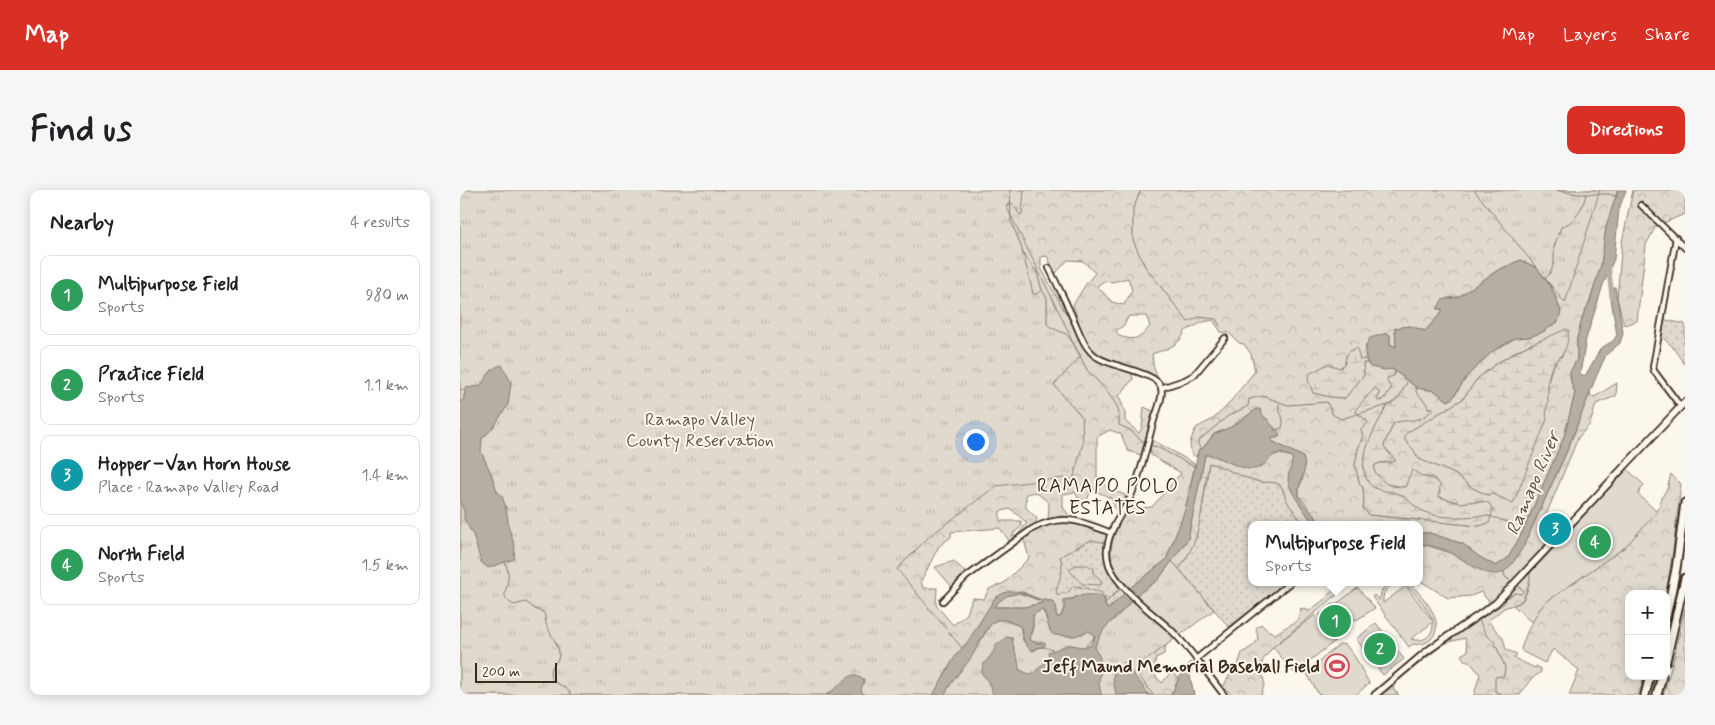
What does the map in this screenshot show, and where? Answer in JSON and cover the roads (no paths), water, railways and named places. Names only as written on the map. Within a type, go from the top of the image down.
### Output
[{"type":"highway","points":[[1670,598],[1685,503]]},
{"type":"highway","points":[[1670,644],[1685,578]]},
{"type":"highway","points":[[1645,695],[1649,680]]},
{"type":"highway","points":[[1657,695],[1661,680]]},
{"type":"main road","points":[[1375,695],[1434,646],[1496,603],[1683,405]]},
{"type":"street","points":[[1641,205],[1685,248]]},
{"type":"street","points":[[1676,238],[1653,367],[1654,372],[1683,405]]},
{"type":"street","points":[[1049,268],[1090,351],[1103,361],[1147,376],[1158,382],[1161,388],[1162,393],[1135,487],[1111,534],[1107,548],[1109,564],[1114,574],[1127,589],[1189,649],[1224,695]]},
{"type":"street","points":[[1161,388],[1182,382],[1194,375],[1225,338]]},
{"type":"street","points":[[942,601],[966,577],[1043,523],[1077,520],[1111,534]]},
{"type":"street","points":[[1196,659],[1286,586]]},
{"type":"waterway","points":[[1010,190],[1011,221],[1021,246],[1033,294],[1041,291]]},
{"type":"waterway","points":[[1141,190],[1133,209],[1133,240],[1144,265],[1188,322],[1199,317],[1216,319],[1220,326]]},
{"type":"waterway","points":[[1554,190],[1578,194],[1609,194],[1618,197]]},
{"type":"waterway","points":[[1545,278],[1550,274],[1554,263],[1554,247],[1561,227],[1578,214],[1586,194]]},
{"type":"waterway","points":[[1022,252],[1037,273],[1042,290],[1047,298],[1047,324],[1066,334],[1074,344],[1087,370],[1106,390],[1117,406],[1119,425],[1130,430],[1145,443]]},
{"type":"waterway","name":"Ramapo River","points":[[1608,264],[1612,297]]},
{"type":"waterway","points":[[1201,448],[1198,445],[1198,441],[1228,416],[1248,406],[1249,399],[1263,396],[1288,405],[1327,402],[1332,414],[1341,419],[1391,404],[1400,396],[1407,382]]},
{"type":"waterway","points":[[1274,430],[1282,428],[1283,424],[1279,404]]},
{"type":"waterway","points":[[1387,406],[1370,439],[1364,458],[1365,475],[1371,485],[1379,490],[1399,494],[1421,510],[1437,516],[1488,516],[1512,523],[1527,521]]},
{"type":"waterway","points":[[1149,445],[1157,447],[1195,467]]},
{"type":"waterway","points":[[505,562],[508,575],[505,596],[514,605],[526,602],[543,612],[546,624],[559,652],[558,659],[550,671],[551,677],[555,682],[567,689],[571,695]]},
{"type":"waterway","points":[[1504,572],[1505,577],[1513,582]]},
{"type":"waterway","points":[[1501,695],[1501,693],[1497,693],[1495,690],[1495,677],[1504,676],[1505,667],[1494,641],[1486,635],[1479,620],[1504,603],[1505,599],[1515,593],[1521,594],[1524,591],[1518,586]]},
{"type":"place","name":"Hopper–Van Horn House","points":[[1555,529]]},
{"type":"place","name":"North Field","points":[[1595,542]]},
{"type":"place","name":"Multipurpose Field","points":[[1335,621]]},
{"type":"place","name":"Practice Field","points":[[1380,649]]},
{"type":"place","name":"Jeff Maund Memorial Baseball Field","points":[[1337,666]]},
{"type":"district","name":"RAMAPO POLO ESTATES","points":[[1108,496]]},
{"type":"park label","name":"Ramapo Valley County Reservation","points":[[700,429]]}]
